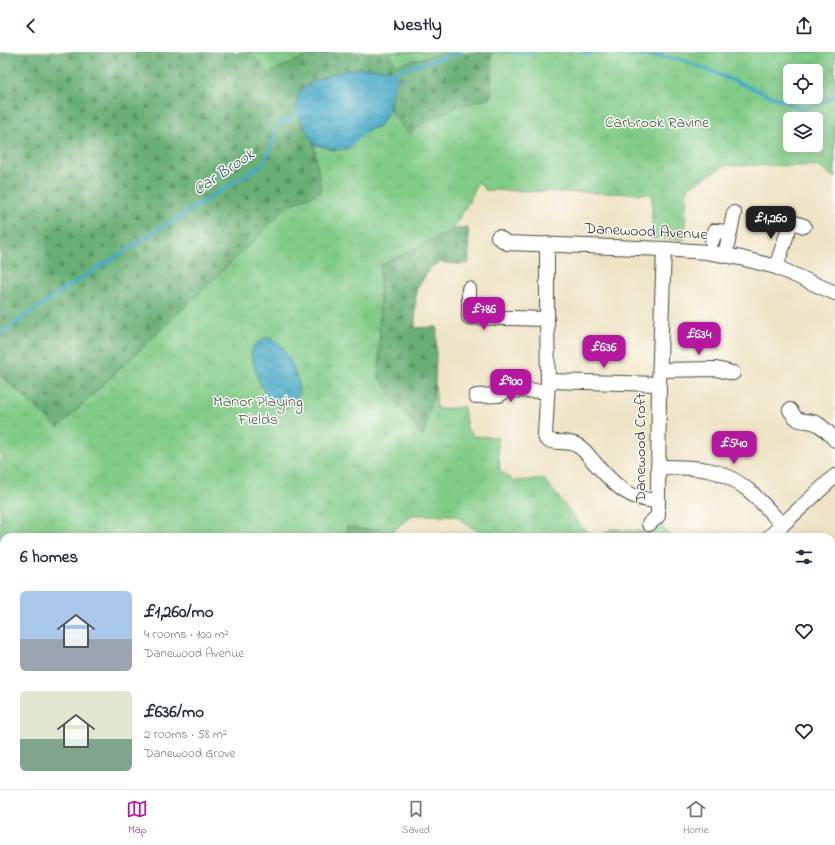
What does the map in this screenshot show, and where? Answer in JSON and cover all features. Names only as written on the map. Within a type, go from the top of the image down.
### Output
[{"type":"street","points":[[725,255],[734,213]]},
{"type":"street","points":[[772,215],[798,224],[776,267]]},
{"type":"street","points":[[712,241],[715,231],[730,232]]},
{"type":"street","name":"Danewood Avenue","points":[[498,237],[507,243],[707,252],[776,267],[835,293]]},
{"type":"street","points":[[547,244],[548,386],[546,439],[551,442],[573,442],[581,447],[610,481],[622,490],[640,499],[658,501]]},
{"type":"street","name":"Danewood Croft","points":[[649,524],[658,516],[659,384],[664,249]]},
{"type":"street","points":[[468,289],[469,317],[547,319]]},
{"type":"street","points":[[660,370],[716,369],[733,373]]},
{"type":"street","points":[[476,396],[499,395],[508,390],[548,386],[659,384]]},
{"type":"street","points":[[790,410],[800,421],[817,424],[835,440]]},
{"type":"street","points":[[658,467],[708,470],[731,478],[750,491],[777,532],[835,476]]},
{"type":"green space","points":[[0,52],[234,52],[236,54],[238,52],[554,52],[545,85],[429,120],[409,134],[389,110],[393,87],[399,79],[358,68],[332,74],[311,82],[299,91],[296,108],[314,144],[321,192],[287,206],[256,239],[58,428],[0,375]]},
{"type":"green space","points":[[250,52],[315,52],[269,73]]},
{"type":"green space","points":[[389,52],[446,52],[395,65]]},
{"type":"green space","name":"Manor Playing Fields","points":[[492,52],[835,52],[835,178],[818,166],[726,165],[687,188],[684,240],[652,238],[652,194],[485,190],[478,181],[471,198],[452,230],[380,265],[379,378],[423,437],[435,385],[437,409],[464,407],[467,429],[473,436],[497,437],[500,471],[514,481],[544,479],[578,522],[589,533],[479,533],[455,515],[412,515],[392,532],[346,527],[347,533],[0,533],[0,375],[58,428],[256,239],[287,206],[321,192],[314,144],[333,150],[348,149],[363,134],[381,124],[389,110],[409,134],[429,120],[459,106],[491,98]]},
{"type":"green space","points":[[468,227],[469,263],[458,264],[441,262],[431,267],[416,290],[415,328],[437,327],[435,385],[423,437],[379,378],[380,265],[452,230]]},
{"type":"green space","points":[[660,524],[667,533],[650,533]]},
{"type":"green space","points":[[346,527],[392,532],[392,533],[347,533]]},
{"type":"green space","points":[[611,529],[650,533],[606,533]]},
{"type":"water","points":[[358,68],[391,69],[399,79],[393,87],[389,110],[381,124],[363,134],[348,149],[333,150],[314,144],[296,108],[299,91],[313,82],[327,76]]},
{"type":"water","points":[[272,338],[280,344],[291,362],[298,381],[299,394],[294,403],[287,408],[279,407],[269,400],[258,379],[251,354],[254,345],[264,339]]},
{"type":"waterway","name":"Car Brook","points":[[390,73],[461,52]]},
{"type":"waterway","name":"Car Brook","points":[[514,52],[533,52]]},
{"type":"waterway","name":"Car Brook","points":[[583,52],[590,54],[593,52]]},
{"type":"waterway","name":"Car Brook","points":[[619,52],[635,56],[661,56],[683,60],[805,110],[835,96]]},
{"type":"waterway","name":"Car Brook","points":[[0,334],[64,289],[265,163],[277,126],[301,112]]},
{"type":"park label","name":"Carbrook Ravine","points":[[657,123]]}]
